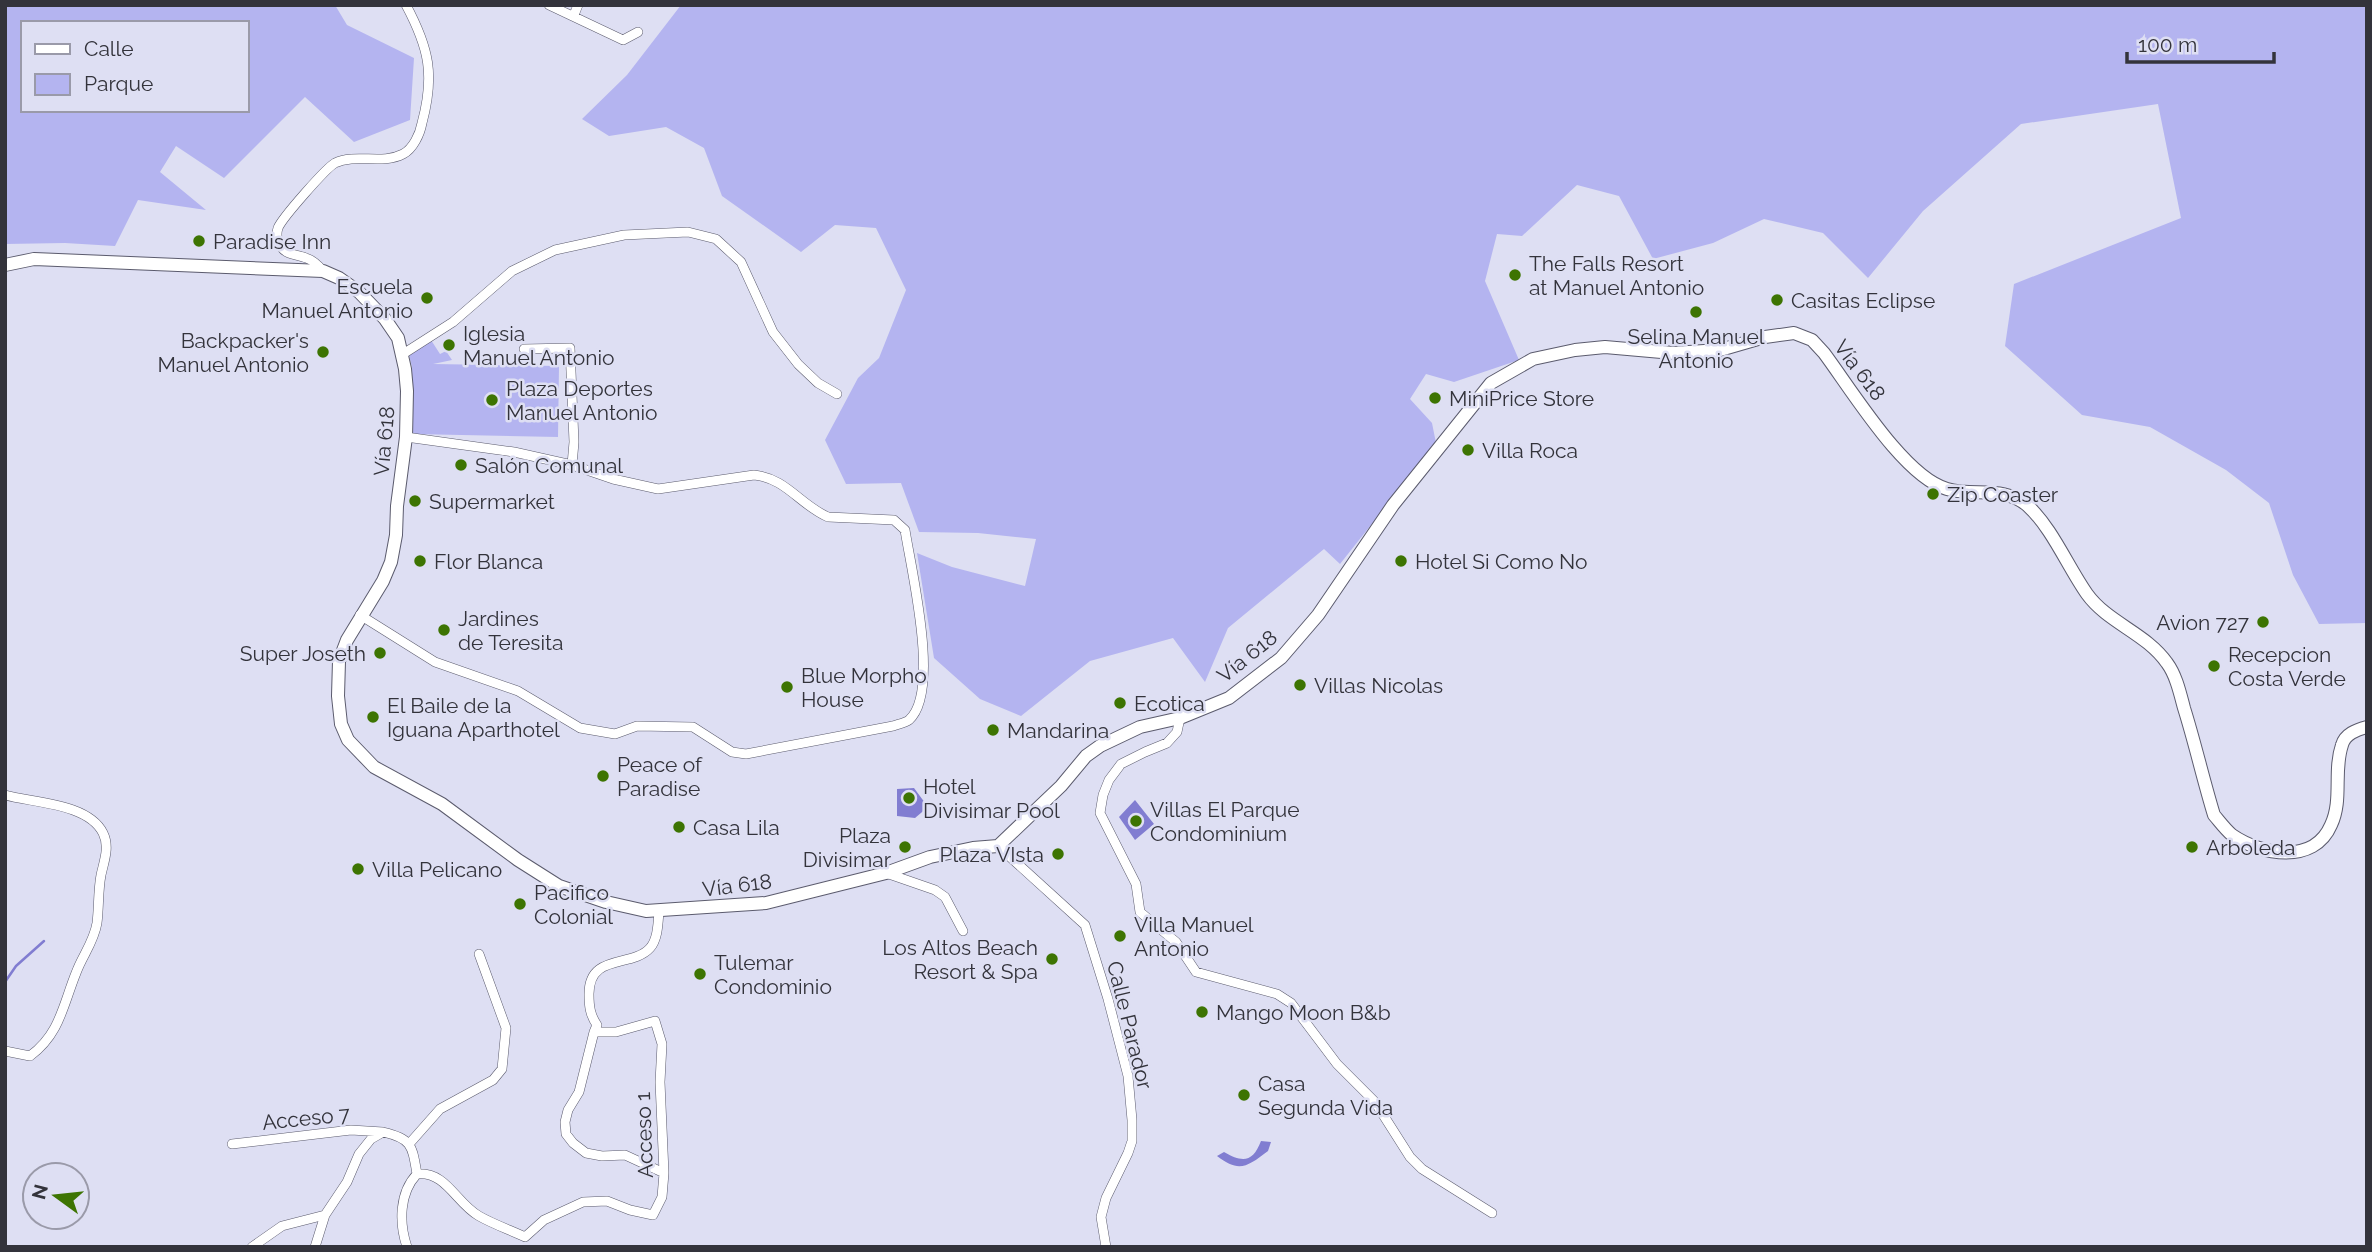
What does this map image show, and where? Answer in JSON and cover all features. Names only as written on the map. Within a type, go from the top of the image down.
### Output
[{"type":"street","points":[[323,271],[309,258],[286,252],[277,239],[278,228],[335,163],[388,159],[405,153],[413,144],[421,130],[430,82],[424,43],[406,5]]},
{"type":"street","points":[[549,5],[623,40],[638,32]]},
{"type":"street","points":[[574,15],[578,5]]},
{"type":"street","points":[[403,354],[453,322],[512,271],[555,250],[624,234],[688,232],[716,239],[741,262],[773,332],[798,364],[818,383],[837,394]]},
{"type":"street","name":"Vía 618","points":[[5,265],[45,259],[323,271],[359,292],[398,338],[403,354],[407,391],[406,437],[391,562],[383,581],[360,615],[339,661],[338,696],[341,724],[348,740],[374,768],[442,804],[518,860],[559,886],[646,911],[766,903],[886,873],[930,857],[998,846],[1061,786],[1086,756],[1100,746],[1140,727],[1180,718],[1229,698],[1281,658],[1318,615],[1393,505],[1491,383],[1532,359],[1575,349],[1605,347],[1673,353],[1720,350],[1765,337],[1794,333],[1812,340],[1896,450],[1925,479],[1947,489],[2008,494],[2027,505],[2101,611],[2148,643],[2168,664],[2192,733],[2214,815],[2234,835],[2277,853],[2304,851],[2323,839],[2332,825],[2337,803],[2342,744],[2349,734],[2367,727]]},
{"type":"street","points":[[524,349],[570,348],[574,442],[572,465]]},
{"type":"street","points":[[360,615],[435,662],[517,691],[580,728],[615,734],[637,726],[693,727],[732,752],[746,754],[893,726],[908,720],[915,709],[923,683],[925,655],[905,530],[894,520],[828,517],[776,480],[764,476],[754,475],[657,489],[514,452],[406,437]]},
{"type":"street","points":[[1180,718],[1177,732],[1167,743],[1121,764],[1102,794],[1100,813],[1136,884],[1140,912],[1176,942],[1196,972],[1277,994],[1291,1003],[1337,1063],[1375,1102],[1410,1157],[1422,1169],[1492,1213]]},
{"type":"street","points":[[5,794],[67,807],[92,821],[103,833],[107,850],[92,942],[75,975],[59,1023],[48,1040],[30,1056],[5,1051]]},
{"type":"street","name":"Calle Parador","points":[[998,846],[1085,925],[1108,999],[1128,1076],[1132,1141],[1106,1198],[1101,1217],[1106,1247]]},
{"type":"street","points":[[886,873],[935,890],[945,897],[963,931]]},
{"type":"street","points":[[659,911],[656,936],[650,948],[640,956],[610,963],[592,978],[589,1008],[597,1025],[579,1092],[568,1110],[565,1122],[566,1134],[586,1153],[602,1156],[625,1155],[664,1173]]},
{"type":"street","points":[[409,1144],[440,1109],[493,1080],[502,1069],[506,1028],[479,954]]},
{"type":"street","name":"Acceso 1","points":[[417,1174],[429,1173],[441,1180],[480,1217],[525,1237],[544,1220],[583,1202],[607,1200],[630,1210],[653,1214],[662,1197],[664,1173],[660,1082],[662,1044],[655,1021],[615,1032],[594,1032]]},
{"type":"street","name":"Acceso 7","points":[[232,1144],[351,1130],[383,1132]]},
{"type":"street","points":[[315,1247],[325,1215],[347,1182],[359,1154],[371,1139],[383,1132],[401,1137],[413,1152],[417,1174],[410,1181],[401,1221],[407,1247]]},
{"type":"street","points":[[252,1247],[282,1226],[325,1215]]},
{"type":"green space","points":[[5,5],[335,5],[347,25],[414,58],[410,120],[354,142],[305,97],[224,178],[176,146],[160,172],[206,210],[138,200],[115,246],[5,244]]},
{"type":"green space","points":[[681,5],[2367,5],[2367,623],[2319,624],[2293,575],[2269,503],[2226,470],[2150,427],[2082,415],[2005,346],[2014,284],[2181,218],[2158,104],[2021,124],[1923,211],[1868,278],[1823,233],[1764,219],[1713,243],[1653,259],[1619,196],[1577,185],[1522,236],[1497,234],[1485,281],[1519,360],[1454,382],[1426,374],[1410,399],[1432,423],[1436,443],[1340,564],[1324,549],[1228,628],[1205,682],[1173,638],[1090,661],[1021,716],[980,699],[934,658],[917,553],[952,567],[1025,586],[1036,539],[978,533],[919,532],[901,483],[846,484],[825,440],[858,378],[879,358],[906,290],[876,228],[835,225],[801,252],[722,196],[704,148],[666,127],[609,136],[582,119],[627,75]]},
{"type":"green space","name":"Plaza Deportes Manuel Antonio","points":[[431,340],[440,354],[446,351],[452,360],[433,364],[559,366],[558,437],[413,434],[412,367],[409,355]]},
{"type":"shaded area","name":"Hotel Divisimar Pool","points":[[914,788],[928,807],[915,818],[897,816],[897,789]]},
{"type":"shaded area","name":"Villas El Parque Condominium","points":[[1135,800],[1154,824],[1135,840],[1119,817]]},
{"type":"shaded area","points":[[1261,1141],[1271,1142],[1268,1151],[1243,1166],[1231,1165],[1217,1156],[1224,1152],[1242,1159],[1251,1157]]},
{"type":"waterway","points":[[5,982],[16,966],[44,941]]},
{"type":"place","name":"Paradise Inn","points":[[199,241]]},
{"type":"place","name":"The Falls Resort at Manuel Antonio","points":[[1515,275]]},
{"type":"place","name":"Escuela Manuel Antonio","points":[[427,298]]},
{"type":"place","name":"Casitas Eclipse","points":[[1777,300]]},
{"type":"place","name":"Selina Manuel Antonio","points":[[1696,312]]},
{"type":"place","name":"Iglesia Manuel Antonio","points":[[449,345]]},
{"type":"place","name":"Backpacker's Manuel Antonio","points":[[323,352]]},
{"type":"place","name":"MiniPrice Store","points":[[1435,398]]},
{"type":"place","name":"Plaza Deportes Manuel Antonio","points":[[492,400]]},
{"type":"place","name":"Villa Roca","points":[[1468,450]]},
{"type":"place","name":"Salón Comunal","points":[[461,465]]},
{"type":"place","name":"Zip Coaster","points":[[1933,494]]},
{"type":"place","name":"Supermarket","points":[[415,501]]},
{"type":"place","name":"Flor Blanca","points":[[420,561]]},
{"type":"place","name":"Hotel Si Como No","points":[[1401,561]]},
{"type":"place","name":"Avion 727","points":[[2263,622]]},
{"type":"place","name":"Jardines de Teresita","points":[[444,630]]},
{"type":"place","name":"Super Joseth","points":[[380,653]]},
{"type":"place","name":"Recepcion Costa Verde","points":[[2214,666]]},
{"type":"place","name":"Villas Nicolas","points":[[1300,685]]},
{"type":"place","name":"Blue Morpho House","points":[[787,687]]},
{"type":"place","name":"Ecotica","points":[[1120,703]]},
{"type":"place","name":"El Baile de la Iguana Aparthotel","points":[[373,717]]},
{"type":"place","name":"Mandarina","points":[[993,730]]},
{"type":"place","name":"Peace of Paradise","points":[[603,776]]},
{"type":"place","name":"Hotel Divisimar Pool","points":[[909,798]]},
{"type":"place","name":"Villas El Parque Condominium","points":[[1136,821]]},
{"type":"place","name":"Casa Lila","points":[[679,827]]},
{"type":"place","name":"Plaza Divisimar","points":[[905,847]]},
{"type":"place","name":"Arboleda","points":[[2192,847]]},
{"type":"place","name":"Plaza VIsta","points":[[1058,854]]},
{"type":"place","name":"Villa Pelicano","points":[[358,869]]},
{"type":"place","name":"Pacifico Colonial","points":[[520,904]]},
{"type":"place","name":"Villa Manuel Antonio","points":[[1120,936]]},
{"type":"place","name":"Los Altos Beach Resort & Spa","points":[[1052,959]]},
{"type":"place","name":"Tulemar Condominio","points":[[700,974]]},
{"type":"place","name":"Mango Moon B&b","points":[[1202,1012]]},
{"type":"place","name":"Casa Segunda Vida","points":[[1244,1095]]}]
